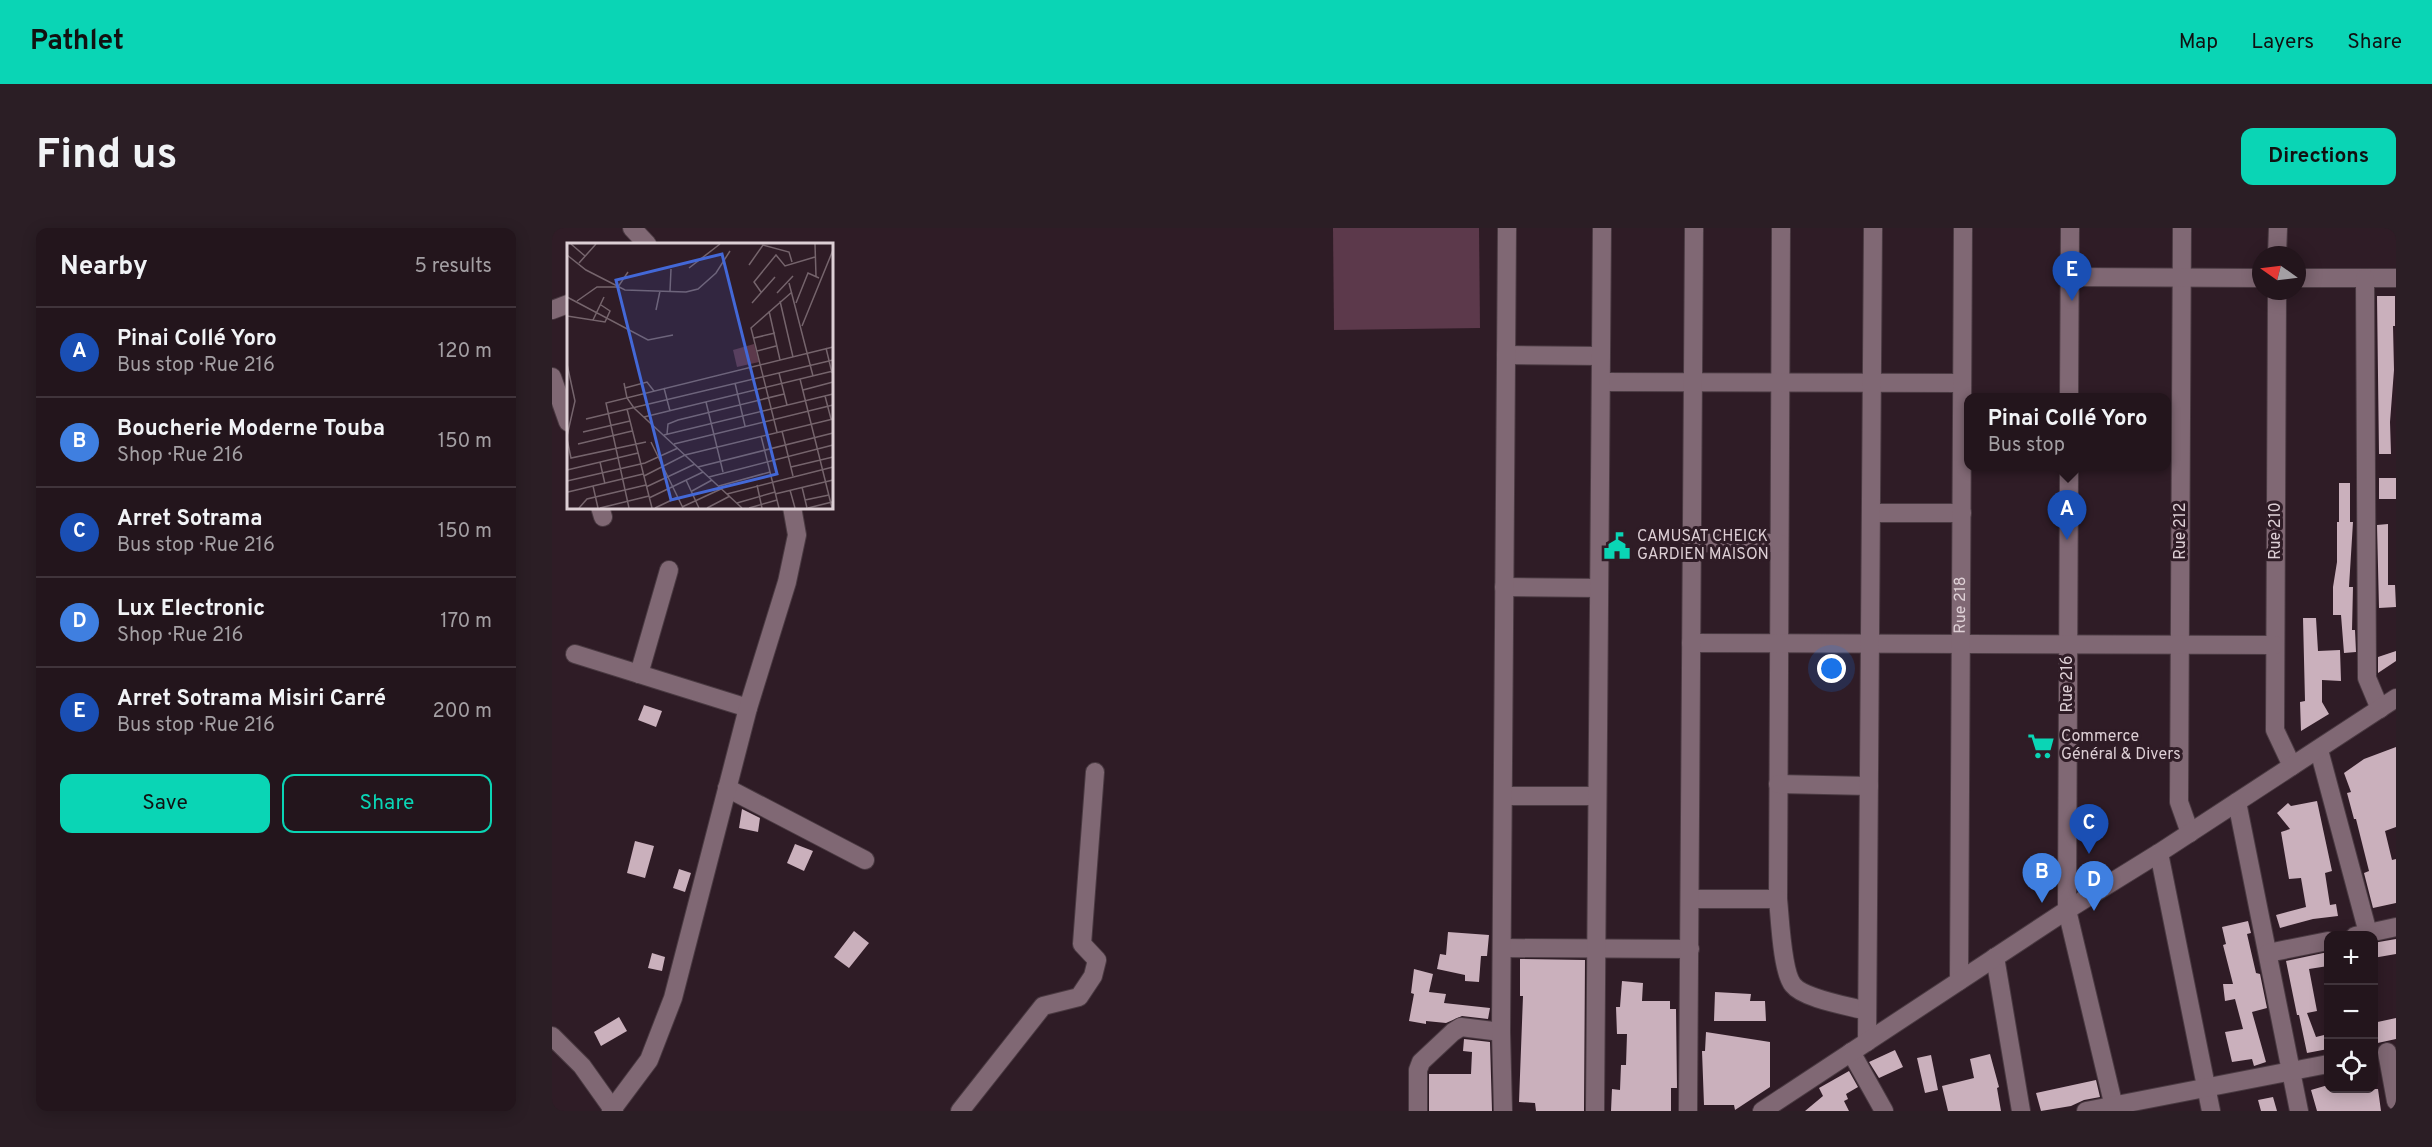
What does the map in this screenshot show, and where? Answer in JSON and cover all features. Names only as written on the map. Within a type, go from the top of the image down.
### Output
[{"type":"street","points":[[632,228],[646,243]]},
{"type":"street","points":[[1503,1111],[1501,1032],[1507,228]]},
{"type":"street","points":[[1595,1111],[1602,228]]},
{"type":"street","points":[[1688,1111],[1694,228]]},
{"type":"street","points":[[1781,228],[1778,899],[1786,974],[1793,986],[1803,993],[1867,1011]]},
{"type":"street","points":[[1867,1042],[1873,228]]},
{"type":"street","name":"Rue 218","points":[[1963,228],[1962,383],[1964,398]]},
{"type":"street","points":[[2069,393],[2070,228]]},
{"type":"street","name":"Rue 212","points":[[2182,228],[2179,802],[2190,833]]},
{"type":"street","points":[[2277,246],[2278,228]]},
{"type":"street","points":[[2070,277],[2252,278]]},
{"type":"street","points":[[2306,278],[2396,278]]},
{"type":"street","points":[[2365,278],[2367,678],[2380,709]]},
{"type":"street","name":"Rue 210","points":[[2277,300],[2275,730],[2292,766]]},
{"type":"street","points":[[552,310],[567,304]]},
{"type":"street","points":[[1506,355],[1601,356]]},
{"type":"street","points":[[552,377],[567,419]]},
{"type":"street","points":[[1601,382],[1962,383]]},
{"type":"street","name":"Rue 218","points":[[1959,981],[1964,442]]},
{"type":"street","name":"Rue 216","points":[[2069,471],[2067,910],[2114,1108]]},
{"type":"street","points":[[552,1036],[582,1066],[613,1110],[649,1060],[673,998],[748,708],[788,582],[797,535],[792,508]]},
{"type":"street","points":[[1871,513],[1962,513]]},
{"type":"street","points":[[1692,543],[1779,543]]},
{"type":"street","points":[[639,674],[669,570]]},
{"type":"street","points":[[1504,587],[1599,588]]},
{"type":"street","points":[[1691,643],[2275,645]]},
{"type":"street","points":[[574,654],[748,708]]},
{"type":"street","points":[[1762,1111],[2067,910],[2319,750],[2396,698]]},
{"type":"street","points":[[2319,750],[2361,931]]},
{"type":"street","points":[[960,1111],[1044,1006],[1079,997],[1093,976],[1097,960],[1082,944],[1095,772]]},
{"type":"street","points":[[1778,784],[1869,786]]},
{"type":"street","points":[[727,788],[865,860]]},
{"type":"street","points":[[1503,796],[1597,796]]},
{"type":"street","points":[[2237,802],[2299,1111]]},
{"type":"street","points":[[2159,853],[2211,1111]]},
{"type":"street","points":[[1690,899],[1778,899]]},
{"type":"street","points":[[2377,931],[2396,927]]},
{"type":"street","points":[[2268,953],[2324,942]]},
{"type":"street","points":[[1502,948],[1690,949]]},
{"type":"street","points":[[1995,957],[2021,1111]]},
{"type":"street","points":[[1418,1111],[1418,1070],[1421,1062],[1461,1027],[1501,1032]]},
{"type":"street","points":[[1851,1052],[1884,1111]]},
{"type":"street","points":[[2385,1053],[2396,1101]]},
{"type":"street","points":[[2086,1111],[2114,1108],[2324,1065]]},
{"type":"shaded area","points":[[1333,228],[1479,228],[1480,328],[1334,330]]},
{"type":"building","points":[[2377,296],[2395,296],[2394,370],[2390,422],[2391,454],[2379,454]]},
{"type":"building","points":[[2379,478],[2396,478],[2396,499],[2379,499]]},
{"type":"building","points":[[2339,483],[2350,483],[2350,522],[2353,522],[2349,587],[2353,587],[2352,630],[2355,630],[2356,652],[2344,653],[2341,615],[2333,615]]},
{"type":"building","points":[[2388,524],[2388,585],[2395,585],[2396,607],[2379,608],[2377,525]]},
{"type":"building","points":[[2303,618],[2316,618],[2318,651],[2340,650],[2341,681],[2322,680],[2322,702],[2329,714],[2301,731],[2300,702],[2305,701]]},
{"type":"building","points":[[2396,651],[2396,661],[2378,673],[2378,657]]},
{"type":"building","points":[[644,705],[662,711],[656,727],[638,720]]},
{"type":"building","points":[[2396,747],[2396,827],[2385,831],[2392,860],[2396,859],[2396,903],[2373,908],[2364,873],[2369,871],[2347,793],[2351,792],[2344,773],[2364,759]]},
{"type":"building","points":[[2317,801],[2332,871],[2325,873],[2330,905],[2336,904],[2338,916],[2313,919],[2280,928],[2276,915],[2306,907],[2301,878],[2289,879],[2281,832],[2290,829],[2277,813],[2288,803],[2291,806]]},
{"type":"building","points":[[742,809],[760,818],[758,832],[739,828]]},
{"type":"building","points":[[635,841],[654,846],[645,878],[627,873]]},
{"type":"building","points":[[795,844],[813,851],[804,871],[787,863]]},
{"type":"building","points":[[679,869],[691,873],[685,892],[673,888]]},
{"type":"building","points":[[2248,921],[2251,933],[2247,934],[2256,973],[2260,974],[2267,1008],[2252,1012],[2266,1062],[2254,1066],[2252,1059],[2232,1062],[2225,1032],[2243,1029],[2235,999],[2225,1001],[2223,984],[2233,984],[2223,945],[2226,944],[2222,927]]},
{"type":"building","points":[[854,931],[869,943],[849,968],[834,957]]},
{"type":"building","points":[[1448,932],[1489,935],[1487,956],[1481,956],[1479,982],[1465,981],[1465,975],[1437,969],[1440,954],[1446,955]]},
{"type":"building","points":[[2396,939],[2396,954],[2378,957],[2378,942]]},
{"type":"building","points":[[652,953],[665,957],[662,971],[648,968]]},
{"type":"building","points":[[2324,953],[2324,967],[2309,969],[2317,1011],[2307,1013],[2316,1037],[2324,1035],[2324,1050],[2307,1053],[2286,961]]},
{"type":"building","points":[[1520,959],[1585,960],[1584,1111],[1536,1111],[1535,1103],[1519,1102],[1523,996],[1520,996]]},
{"type":"building","points":[[1414,969],[1433,974],[1429,992],[1446,994],[1444,1003],[1490,1008],[1488,1019],[1462,1016],[1446,1023],[1426,1021],[1426,1024],[1409,1021],[1414,994],[1411,993]]},
{"type":"building","points":[[1622,981],[1643,983],[1642,1001],[1670,1001],[1670,1009],[1676,1009],[1677,1088],[1671,1088],[1671,1111],[1611,1111],[1612,1089],[1620,1090],[1621,1065],[1626,1065],[1627,1034],[1617,1034],[1616,1007],[1620,1007]]},
{"type":"building","points":[[1715,992],[1751,994],[1750,1001],[1765,1001],[1766,1021],[1714,1021]]},
{"type":"building","points":[[619,1017],[627,1031],[601,1046],[594,1032]]},
{"type":"building","points":[[2396,1018],[2396,1039],[2378,1043],[2378,1022]]},
{"type":"building","points":[[1706,1032],[1770,1042],[1770,1087],[1735,1110],[1734,1105],[1704,1105],[1702,1051],[1705,1051]]},
{"type":"building","points":[[1464,1039],[1490,1042],[1492,1111],[1429,1111],[1429,1074],[1471,1074],[1472,1052],[1463,1051]]},
{"type":"building","points":[[1895,1050],[1903,1067],[1879,1078],[1869,1062]]},
{"type":"building","points":[[1990,1054],[1999,1087],[1997,1088],[2001,1111],[1948,1111],[1942,1086],[1974,1078],[1970,1059]]},
{"type":"building","points":[[1931,1055],[1938,1090],[1925,1093],[1917,1058]]},
{"type":"building","points":[[1849,1071],[1858,1087],[1846,1094],[1848,1099],[1844,1101],[1849,1111],[1805,1111],[1823,1096],[1819,1088]]},
{"type":"building","points":[[2096,1080],[2100,1097],[2084,1100],[2071,1106],[2041,1111],[2036,1093]]},
{"type":"building","points":[[2324,1086],[2324,1093],[2378,1093],[2378,1089],[2381,1111],[2317,1111],[2311,1090]]},
{"type":"building","points":[[2273,1097],[2277,1111],[2261,1111],[2258,1100]]},
{"type":"place","name":"Arret Sotrama Misiri Carré","points":[[2072,301]]},
{"type":"place","name":"Pinai Collé Yoro","points":[[2067,540]]},
{"type":"place","name":"CAMUSAT CHEICK GARDIEN MAISON","points":[[1617,546]]},
{"type":"place","name":"Commerce Général & Divers","points":[[2041,746]]},
{"type":"place","name":"Arret Sotrama","points":[[2089,854]]},
{"type":"place","name":"Boucherie Moderne Touba","points":[[2042,903]]},
{"type":"place","name":"Lux Electronic","points":[[2094,911]]}]
